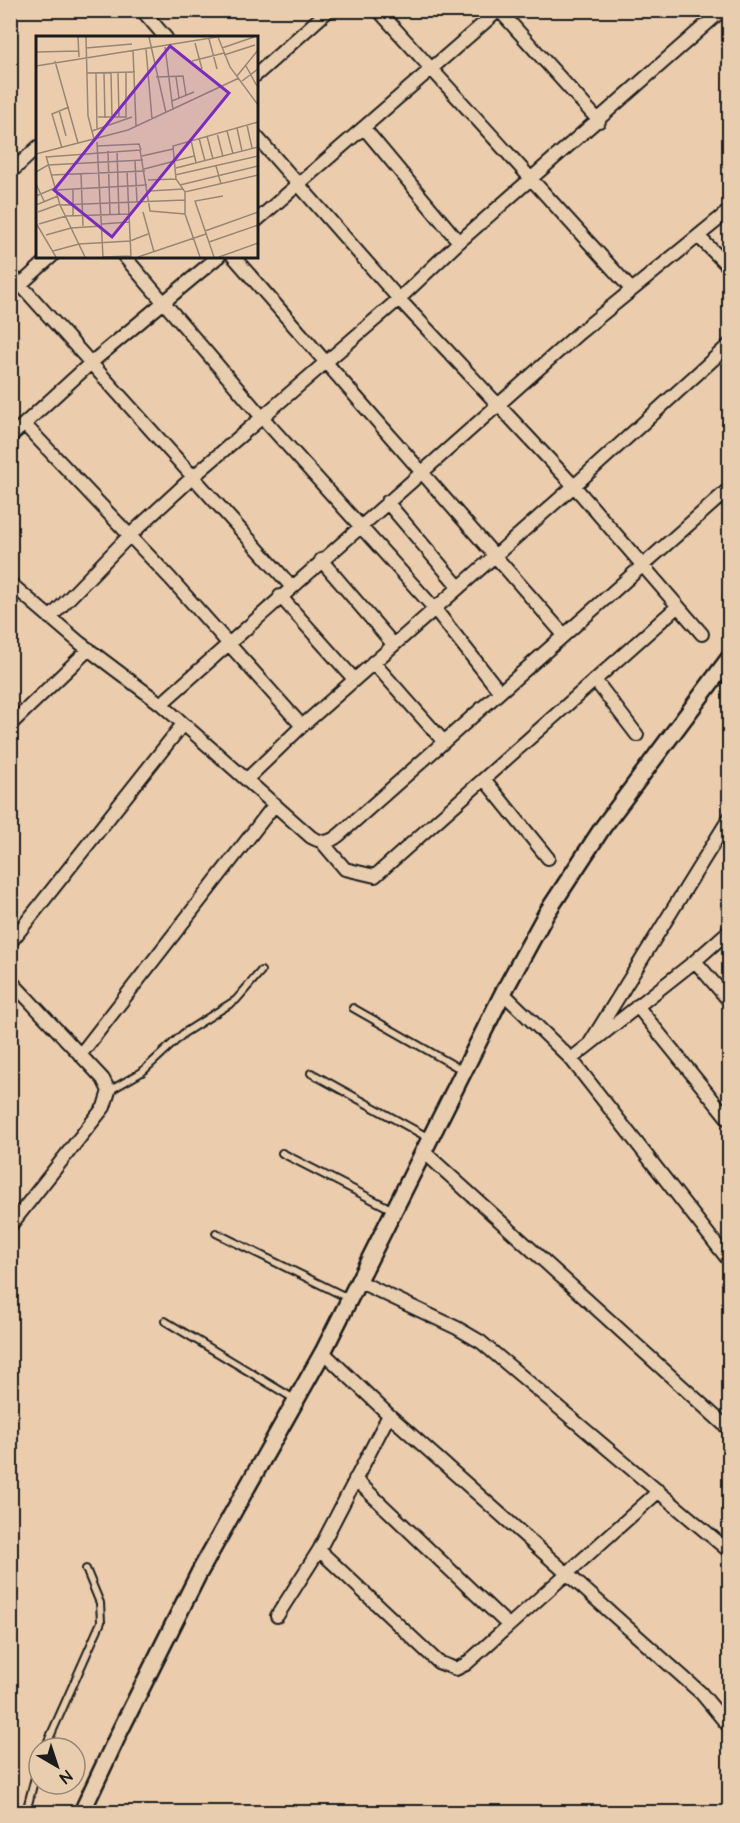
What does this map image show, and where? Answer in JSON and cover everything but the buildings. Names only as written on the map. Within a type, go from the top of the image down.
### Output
[{"type":"street","points":[[258,73],[329,10]]},
{"type":"street","points":[[378,10],[531,182],[631,289]]},
{"type":"street","points":[[258,219],[499,10],[599,121]]},
{"type":"street","points":[[150,13],[162,36]]},
{"type":"street","points":[[50,618],[129,536],[194,476],[722,14]]},
{"type":"street","points":[[364,128],[459,242]]},
{"type":"street","points":[[258,138],[399,299],[574,486],[702,634]]},
{"type":"street","points":[[10,173],[36,149]]},
{"type":"street","points":[[161,704],[291,586],[631,289],[699,237],[729,210]]},
{"type":"street","points":[[699,237],[729,268]]},
{"type":"street","points":[[21,284],[50,258]]},
{"type":"street","points":[[126,258],[261,416],[434,608],[500,692]]},
{"type":"street","points":[[10,437],[92,362],[217,258]]},
{"type":"street","points":[[235,258],[564,635]]},
{"type":"street","points":[[10,273],[291,586]]},
{"type":"street","points":[[247,779],[354,679],[574,486],[729,344]]},
{"type":"street","points":[[24,424],[302,726]]},
{"type":"street","points":[[322,842],[332,841],[729,488]]},
{"type":"street","points":[[387,502],[459,587]]},
{"type":"street","points":[[321,560],[393,644]]},
{"type":"street","points":[[10,583],[50,618],[161,704],[311,837],[322,842],[345,869],[375,876],[678,606]]},
{"type":"street","points":[[280,596],[354,679]]},
{"type":"street","points":[[10,725],[89,649]]},
{"type":"street","points":[[82,1812],[199,1573],[323,1352],[348,1298],[503,993],[546,914],[603,827],[729,657]]},
{"type":"street","points":[[374,662],[444,742]]},
{"type":"street","points":[[595,680],[637,735]]},
{"type":"street","points":[[10,943],[183,724]]},
{"type":"street","points":[[484,779],[548,858]]},
{"type":"street","points":[[80,1055],[275,804]]},
{"type":"street","points":[[590,1043],[729,817]]},
{"type":"street","points":[[571,1059],[729,930]]},
{"type":"street","points":[[695,960],[729,1002]]},
{"type":"street","points":[[10,980],[103,1079],[109,1091],[104,1107],[10,1226]]},
{"type":"street","points":[[503,993],[571,1059],[729,1262]]},
{"type":"street","points":[[637,1006],[729,1121]]},
{"type":"street","points":[[426,1145],[729,1430]]},
{"type":"street","points":[[358,1281],[457,1328],[481,1342],[659,1491],[727,1544]]},
{"type":"street","points":[[323,1352],[389,1415],[701,1693],[729,1728]]},
{"type":"street","points":[[277,1616],[319,1550],[389,1415]]},
{"type":"street","points":[[355,1479],[507,1624]]},
{"type":"street","points":[[319,1550],[438,1662],[447,1668],[456,1669],[466,1664],[507,1624],[659,1491]]},
{"type":"lane","points":[[109,1091],[142,1072],[184,1033],[236,1000],[261,971]]},
{"type":"lane","points":[[353,1008],[464,1071]]},
{"type":"lane","points":[[311,1073],[426,1145]]},
{"type":"lane","points":[[282,1153],[394,1210]]},
{"type":"lane","points":[[216,1233],[348,1298]]},
{"type":"lane","points":[[165,1321],[297,1401]]},
{"type":"lane","points":[[50,1736],[101,1622],[100,1603],[86,1569]]},
{"type":"lane","points":[[26,1812],[30,1796]]}]
